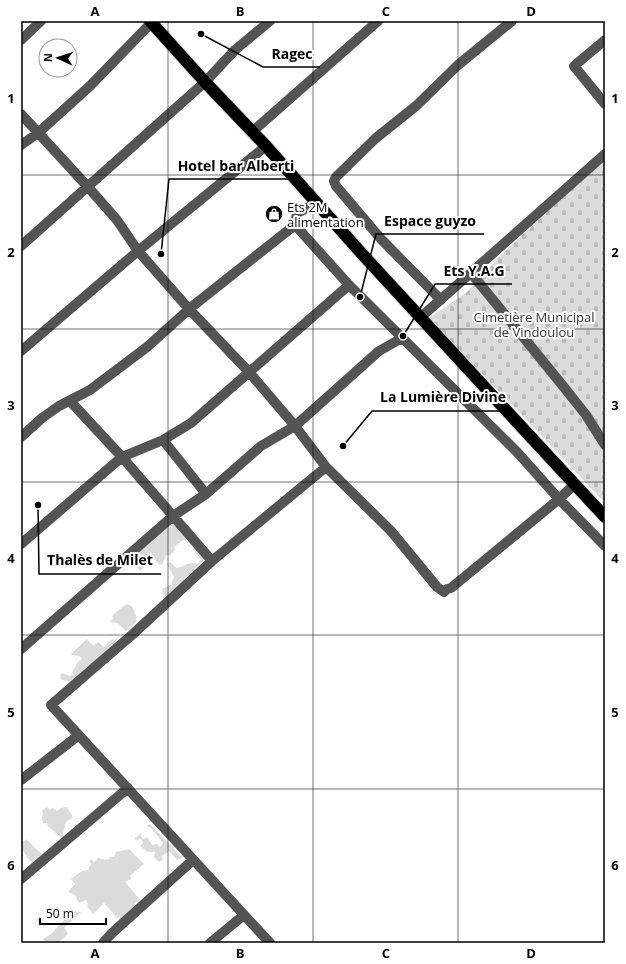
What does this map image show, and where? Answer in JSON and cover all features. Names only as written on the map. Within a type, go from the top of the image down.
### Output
[{"type":"highway","points":[[152,22],[421,318],[605,516]]},
{"type":"street","points":[[21,40],[41,21]]},
{"type":"street","points":[[21,246],[205,82],[235,50],[270,21]]},
{"type":"street","points":[[252,132],[378,21]]},
{"type":"street","points":[[441,300],[380,239],[336,186],[334,181],[336,177],[376,138],[416,106],[458,66],[512,21]]},
{"type":"street","points":[[21,145],[38,133],[90,86],[152,22]]},
{"type":"street","points":[[605,40],[574,66],[605,104]]},
{"type":"street","points":[[21,114],[117,220],[138,251],[249,372],[295,426],[326,467],[391,531],[437,587],[444,592],[451,588],[559,499],[575,484]]},
{"type":"street","points":[[21,351],[138,251],[266,146]]},
{"type":"street","points":[[421,318],[605,154]]},
{"type":"street","points":[[21,437],[42,418],[59,406],[90,390],[147,347],[189,308],[295,225],[297,213],[317,203]]},
{"type":"street","points":[[295,225],[348,285],[518,453],[559,499],[605,546]]},
{"type":"street","points":[[471,273],[564,386],[586,415],[605,445]]},
{"type":"street","points":[[21,544],[122,458],[163,440],[191,423],[348,285]]},
{"type":"street","points":[[21,649],[172,516],[206,494],[261,446],[295,426],[379,351],[402,338]]},
{"type":"street","points":[[70,401],[212,561]]},
{"type":"street","points":[[163,440],[206,494]]},
{"type":"street","points":[[270,943],[51,705],[133,634],[212,561],[326,467]]},
{"type":"street","points":[[21,780],[79,736]]},
{"type":"street","points":[[21,879],[128,788]]},
{"type":"street","points":[[103,943],[193,860]]},
{"type":"street","points":[[210,943],[244,915]]},
{"type":"green space","name":"Cimetière Municipal de Vindoulou","points":[[605,158],[605,503],[429,318],[467,292],[501,255]]},
{"type":"green space","points":[[173,519],[188,536],[186,541],[183,540],[174,547],[175,550],[170,555],[166,555],[161,565],[156,562],[155,558],[140,571],[128,556]]},
{"type":"green space","points":[[196,550],[205,559],[166,597],[163,594],[162,589],[171,585],[174,577],[167,564],[170,562],[177,568],[195,563],[197,565],[201,559],[195,552]]},
{"type":"green space","points":[[127,604],[133,608],[136,615],[136,622],[126,631],[117,623],[110,622],[114,618],[112,616]]},
{"type":"green space","points":[[87,639],[93,646],[98,642],[104,647],[112,639],[117,640],[93,664],[92,667],[85,668],[82,673],[71,682],[60,679],[61,673],[71,676],[77,663],[82,659],[80,656],[71,655]]},
{"type":"green space","points":[[47,807],[50,810],[53,808],[57,811],[61,808],[67,807],[73,817],[66,822],[62,838],[48,826],[47,823],[43,823],[42,811]]},
{"type":"green space","points":[[150,824],[182,857],[177,860],[169,851],[162,856],[163,860],[159,862],[154,857],[155,852],[148,852],[140,846],[143,844],[140,838],[137,841],[134,838],[142,832],[141,836],[143,839],[147,837],[152,845],[157,844],[160,847],[163,843],[151,828],[147,826]]},
{"type":"green space","points":[[26,839],[45,857],[34,866],[21,848],[21,842],[25,841]]},
{"type":"green space","points":[[129,849],[144,864],[130,876],[131,879],[125,882],[141,901],[138,900],[134,904],[137,906],[119,922],[120,915],[117,918],[104,903],[93,914],[87,906],[88,904],[86,900],[79,903],[75,895],[68,892],[75,884],[71,879],[82,871],[88,870],[91,864],[89,861],[91,859],[94,862],[98,858],[108,860],[110,857],[114,857],[116,852]]},
{"type":"green space","points":[[73,911],[81,912],[64,928],[68,934],[58,943],[46,943],[43,939],[51,934]]},
{"type":"place","name":"Ragec","points":[[201,34]]},
{"type":"place","name":"Ets 2M alimentation","points":[[274,214]]},
{"type":"place","name":"Hotel bar Alberti","points":[[161,254]]},
{"type":"place","name":"Espace guyzo","points":[[360,297]]},
{"type":"place","name":"Ets Y.A.G","points":[[403,336]]},
{"type":"place","name":"La Lumière Divine","points":[[343,446]]},
{"type":"place","name":"Thalès de Milet","points":[[38,505]]}]
